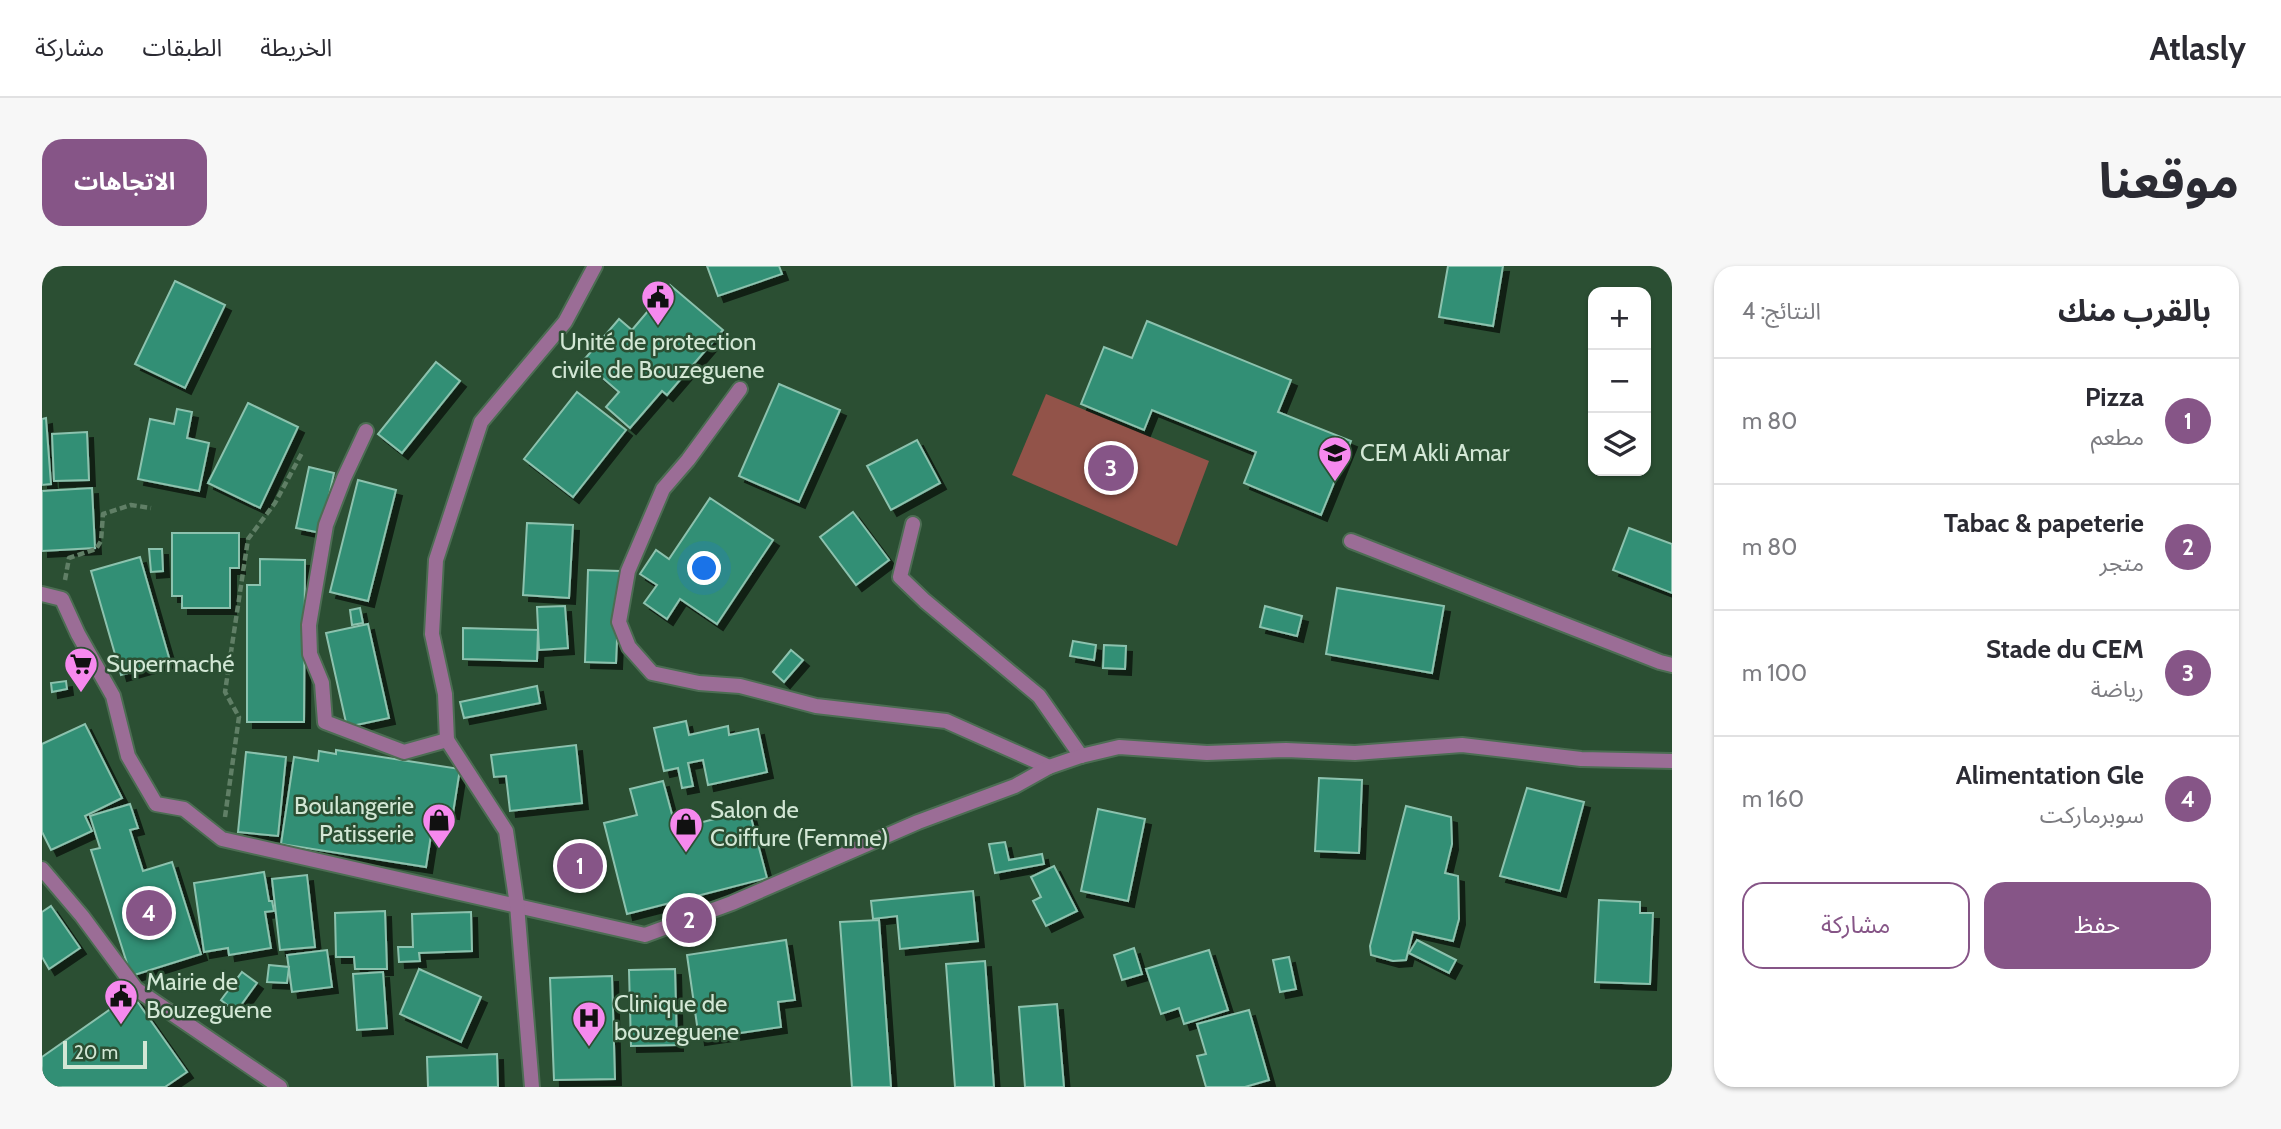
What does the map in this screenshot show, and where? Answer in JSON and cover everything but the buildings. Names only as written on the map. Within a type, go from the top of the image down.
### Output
[{"type":"street","points":[[532,1087],[517,905],[506,831],[447,740],[445,694],[432,634],[436,560],[481,422],[565,322],[594,266]]},
{"type":"street","points":[[740,389],[688,460],[663,489],[628,571],[619,622],[629,647],[652,673],[699,683],[740,686],[816,706],[946,721],[1049,767]]},
{"type":"street","points":[[366,431],[326,525],[309,625],[310,654],[322,683],[325,722],[404,752],[447,740]]},
{"type":"street","points":[[913,524],[900,577],[1039,696],[1081,756]]},
{"type":"street","points":[[1351,541],[1672,665]]},
{"type":"street","points":[[42,594],[62,598],[78,634],[113,696],[128,756],[156,804],[184,809],[222,839],[645,935],[732,903],[918,822],[1015,786],[1049,767],[1119,747],[1207,753],[1286,750],[1355,753],[1462,745],[1581,760],[1672,761]]},
{"type":"street","points":[[42,869],[82,916],[136,989],[280,1087]]},
{"type":"path","points":[[222,839],[239,717],[225,692],[248,539],[275,503],[303,451]]},
{"type":"path","points":[[62,598],[69,558],[96,549],[100,541],[103,514],[131,505],[150,508]]},
{"type":"shaded area","points":[[1046,394],[1209,461],[1177,546],[1012,475]]},
{"type":"place","name":"Unité de protection civile de Bouzeguene","points":[[658,327]]},
{"type":"place","name":"Stade du CEM","points":[[1111,468]]},
{"type":"place","name":"CEM Akli Amar","points":[[1335,483]]},
{"type":"place","name":"Supermaché","points":[[81,694]]},
{"type":"place","name":"Boulangerie Patisserie","points":[[439,850]]},
{"type":"place","name":"Salon de Coiffure (Femme)","points":[[686,854]]},
{"type":"place","name":"Pizza","points":[[580,866]]},
{"type":"place","name":"Alimentation Gle","points":[[149,913]]},
{"type":"place","name":"Tabac & papeterie","points":[[689,920]]},
{"type":"place","name":"Mairie de Bouzeguene","points":[[121,1026]]},
{"type":"place","name":"Clinique de bouzeguene","points":[[589,1048]]}]
